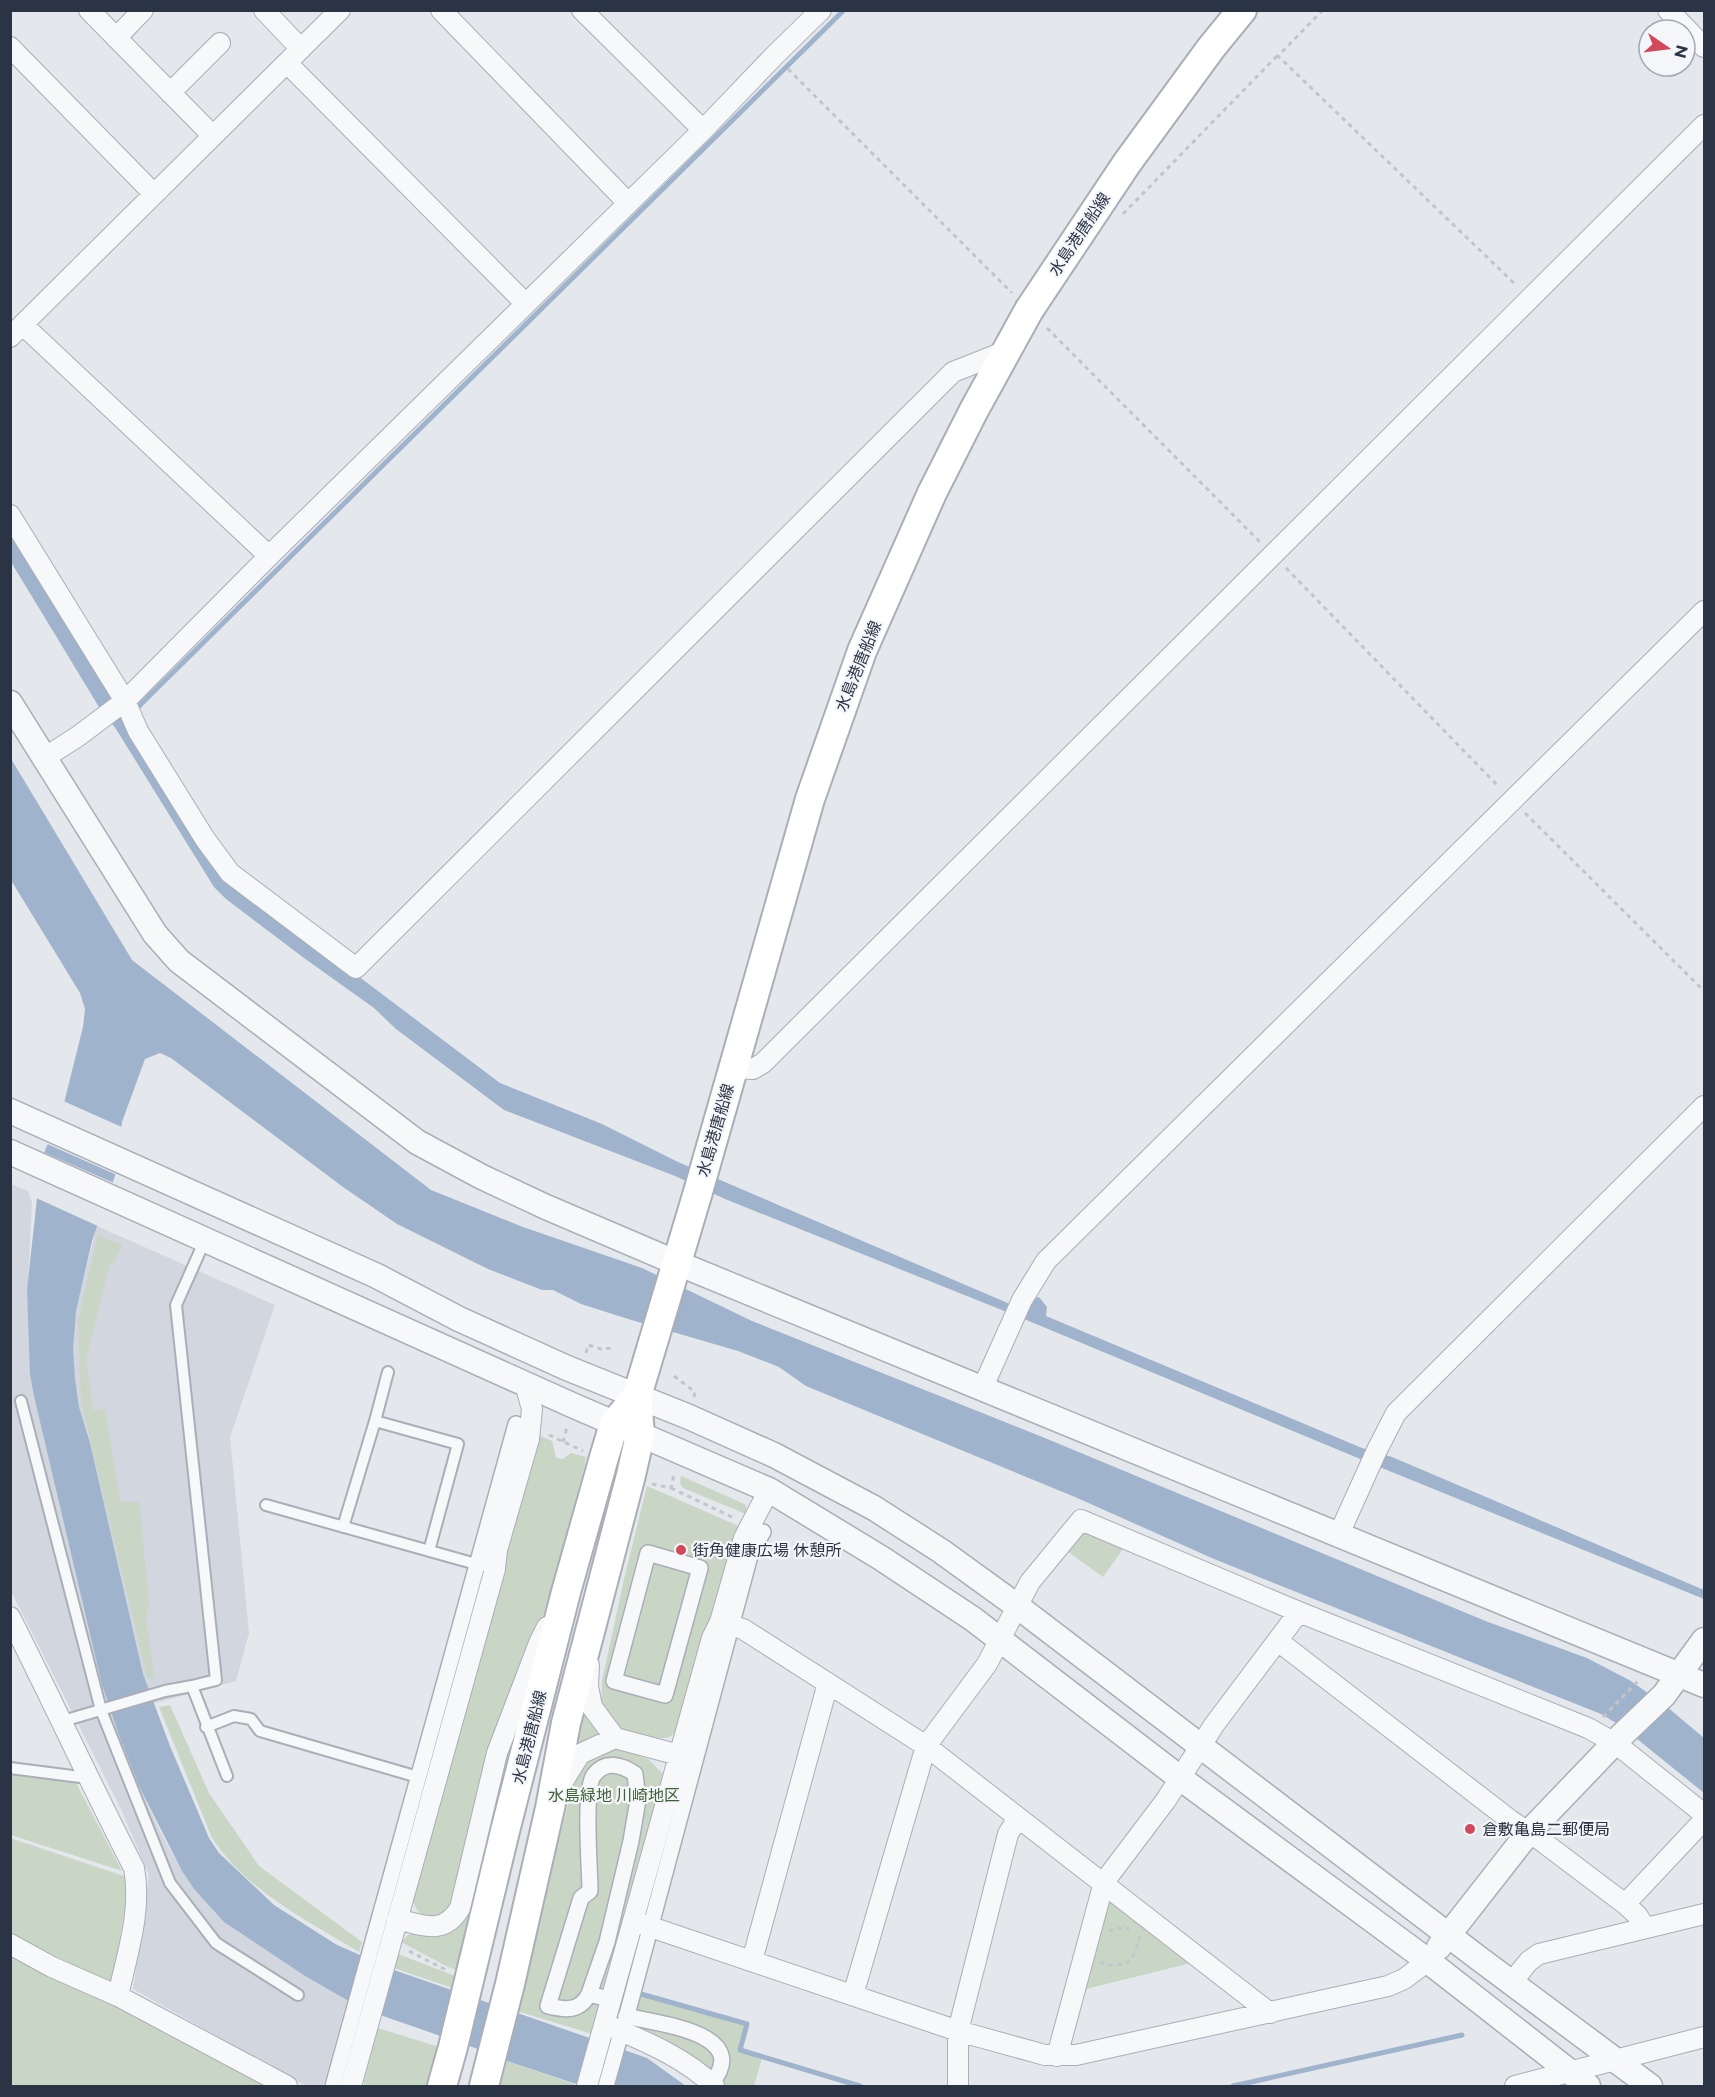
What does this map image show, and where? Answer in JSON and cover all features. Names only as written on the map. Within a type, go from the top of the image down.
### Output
[{"type":"main road","name":"水島港唐船線","points":[[488,2073],[550,1808],[566,1723],[640,1435],[637,1396],[701,1182],[810,799],[862,651],[932,493],[1029,310],[1133,154],[1242,10]]},
{"type":"main road","name":"水島港唐船線","points":[[442,2086],[453,2048],[462,1980],[566,1592],[614,1424],[637,1396]]},
{"type":"street","points":[[89,10],[212,135]]},
{"type":"street","points":[[116,38],[143,10]]},
{"type":"street","points":[[264,10],[294,56],[525,303]]},
{"type":"street","points":[[269,556],[14,333],[340,10]]},
{"type":"street","points":[[441,10],[628,203]]},
{"type":"street","points":[[582,10],[703,130]]},
{"type":"street","points":[[44,758],[105,717],[127,708],[269,556],[703,130],[775,54],[821,10]]},
{"type":"street","points":[[1668,10],[1704,48]]},
{"type":"street","points":[[170,93],[220,43]]},
{"type":"street","points":[[10,47],[154,194]]},
{"type":"street","points":[[732,1068],[753,1069],[763,1063],[1704,125]]},
{"type":"street","points":[[10,515],[127,708],[138,731],[204,838],[230,873],[356,968],[953,372],[1006,351]]},
{"type":"street","points":[[982,1389],[1018,1308],[1046,1261],[1704,611]]},
{"type":"street","points":[[10,703],[155,934],[180,961],[417,1142],[483,1177],[675,1270],[982,1389],[1704,1685]]},
{"type":"street","points":[[1339,1534],[1373,1457],[1396,1413],[1704,1106]]},
{"type":"street","points":[[10,1111],[377,1276],[480,1329],[580,1374],[689,1417],[813,1474],[874,1509],[941,1551],[1017,1606],[1511,1983],[1650,2086]]},
{"type":"street","points":[[10,1152],[614,1424],[769,1490],[799,1507],[924,1585],[999,1640],[1180,1778],[1428,1961],[1588,2086]]},
{"type":"street","points":[[386,1952],[418,1776],[486,1567],[497,1551],[529,1438],[531,1409],[525,1384]]},
{"type":"street","points":[[333,2086],[398,1919],[486,1567],[516,1424]]},
{"type":"street","points":[[606,2086],[612,2045],[642,1924],[679,1755],[712,1638],[726,1624],[744,1538],[769,1490]]},
{"type":"street","points":[[853,1995],[926,1746],[987,1664],[1030,1582],[1081,1520],[1299,1612],[1618,1739],[1704,1814]]},
{"type":"street","points":[[642,1924],[726,1624],[751,1552],[763,1532]]},
{"type":"street","points":[[648,1553],[700,1568],[665,1695],[614,1681],[648,1553]]},
{"type":"street","points":[[398,1919],[427,1926],[440,1926],[454,1919],[460,1908],[497,1753],[539,1643],[566,1592]]},
{"type":"street","points":[[1057,2056],[1104,1882],[1166,1800],[1201,1746],[1299,1612]]},
{"type":"street","points":[[10,1617],[134,1868],[137,1884],[135,1923],[118,1996]]},
{"type":"street","points":[[726,1624],[743,1629],[926,1746],[1270,2013]]},
{"type":"street","points":[[590,1632],[588,1686],[592,1707],[615,1738],[679,1755]]},
{"type":"street","points":[[642,1924],[958,2031],[1045,2055],[1057,2056],[1076,2055],[1389,1986],[1404,1979],[1428,1961],[1529,1832],[1618,1739],[1664,1695],[1704,1640]]},
{"type":"street","points":[[1278,1641],[1624,1904],[1637,1915],[1645,1927]]},
{"type":"street","points":[[754,1962],[830,1684]]},
{"type":"street","points":[[550,1808],[561,1783],[580,1754],[615,1738]]},
{"type":"street","points":[[616,1765],[635,1774],[638,1800],[631,1841],[595,1995],[576,2008],[564,2009],[548,2006],[581,1898],[590,1891],[588,1797],[592,1775],[604,1767],[616,1765]]},
{"type":"street","points":[[958,2086],[958,2031],[1008,1834],[1018,1818]]},
{"type":"street","points":[[1624,1904],[1704,1820]]},
{"type":"street","points":[[1511,1983],[1528,1961],[1539,1954],[1704,1914]]},
{"type":"street","points":[[10,1944],[52,1967],[118,1996],[287,2086]]},
{"type":"street","points":[[351,2086],[362,2015]]},
{"type":"street","points":[[619,2021],[687,2030],[707,2039],[716,2046],[722,2057],[720,2074],[713,2085],[699,2072],[619,2021]]},
{"type":"street","points":[[1515,2086],[1704,2037]]},
{"type":"street","points":[[587,2086],[612,2045]]},
{"type":"lane","points":[[63,1721],[165,1691],[216,1680],[176,1305],[205,1240]]},
{"type":"lane","points":[[343,1527],[388,1372]]},
{"type":"lane","points":[[21,1401],[104,1709],[170,1883],[216,1943],[298,1995]]},
{"type":"lane","points":[[375,1421],[458,1444],[429,1551]]},
{"type":"lane","points":[[266,1505],[486,1567]]},
{"type":"lane","points":[[192,1686],[206,1727],[227,1776]]},
{"type":"lane","points":[[206,1727],[234,1716],[251,1719],[260,1731],[418,1776]]},
{"type":"lane","points":[[10,1768],[88,1778]]},
{"type":"path","points":[[1120,217],[1323,10]]},
{"type":"path","points":[[1278,56],[1530,299]]},
{"type":"path","points":[[790,70],[1029,310]]},
{"type":"path","points":[[1513,801],[1704,991]]},
{"type":"path","points":[[586,1353],[588,1345],[601,1349],[612,1348]]},
{"type":"path","points":[[674,1377],[695,1392],[693,1402]]},
{"type":"path","points":[[563,1442],[567,1427]]},
{"type":"path","points":[[547,1435],[583,1451]]},
{"type":"path","points":[[671,1488],[674,1474]]},
{"type":"path","points":[[650,1484],[671,1488],[742,1522]]},
{"type":"path","points":[[1596,1725],[1646,1673]]},
{"type":"path","points":[[1096,1952],[1104,1965],[1128,1963],[1135,1954],[1139,1938],[1152,1920]]},
{"type":"path","points":[[1103,1936],[1115,1928],[1124,1928],[1134,1930],[1139,1938]]},
{"type":"path","points":[[386,1952],[462,1980]]},
{"type":"shaded area","points":[[11,1184],[28,1191],[32,1202],[27,1305],[77,1304],[97,1226],[275,1305],[230,1437],[249,1633],[236,1681],[114,1714],[120,1738],[139,1786],[162,1835],[194,1889],[224,1922],[305,1976],[347,2000],[323,2086],[306,2086],[133,1989],[149,1875],[120,1807],[11,1591]]},
{"type":"green space","points":[[98,1235],[122,1245],[114,1263],[110,1263],[86,1359],[93,1410],[105,1408],[120,1502],[139,1502],[149,1602],[146,1618],[154,1678],[147,1678],[81,1402],[78,1319]]},
{"type":"green space","points":[[536,1434],[552,1441],[556,1458],[563,1459],[571,1453],[586,1457],[584,1468],[553,1583],[454,1900],[446,1911],[430,1917],[418,1911],[413,1902],[506,1568],[503,1548]]},
{"type":"green space","points":[[681,1476],[746,1505],[746,1514],[683,1488],[680,1483]]},
{"type":"green space","name":"水島緑地 川崎地区","points":[[647,1486],[741,1527],[717,1615],[703,1632],[678,1726],[672,1735],[665,1738],[644,1735],[619,1727],[607,1715],[602,1698],[602,1681]]},
{"type":"green space","points":[[1080,1530],[1126,1545],[1103,1577],[1064,1549]]},
{"type":"green space","points":[[585,1704],[609,1736],[588,1739],[572,1753]]},
{"type":"green space","points":[[170,1705],[209,1793],[259,1866],[362,1942],[359,1952],[279,1903],[242,1874],[226,1857],[212,1838],[159,1707]]},
{"type":"green space","name":"水島緑地 川崎地区","points":[[612,1746],[648,1759],[663,1774],[592,2034],[517,2011],[576,1771],[586,1759]]},
{"type":"green space","points":[[11,1774],[76,1783],[122,1871],[11,1835]]},
{"type":"green space","points":[[10,1838],[130,1878],[112,1985],[11,1933]]},
{"type":"green space","points":[[475,1897],[459,1971],[401,1942],[408,1935],[467,1912]]},
{"type":"green space","points":[[1113,1900],[1195,1962],[1082,1990],[1106,1902]]},
{"type":"green space","points":[[10,1949],[266,2086],[11,2086]]},
{"type":"green space","points":[[398,1954],[458,1977],[455,1989],[394,1968]]},
{"type":"green space","points":[[640,1995],[745,2025],[738,2051],[762,2058],[754,2086],[722,2086],[631,2028]]},
{"type":"green space","points":[[378,2028],[439,2047],[427,2086],[364,2086]]},
{"type":"green space","points":[[507,2061],[574,2084],[573,2086],[500,2086]]},
{"type":"water","points":[[10,532],[205,850],[358,976],[500,1083],[602,1124],[678,1162],[1010,1304],[1039,1297],[1047,1307],[1046,1316],[1362,1448],[1392,1457],[1704,1590],[1704,1599],[1024,1319],[725,1199],[675,1176],[504,1110],[396,1029],[374,1008],[226,899],[214,887],[116,729],[99,707],[11,562]]},
{"type":"water","points":[[10,757],[132,960],[431,1190],[523,1227],[642,1268],[752,1321],[1040,1436],[1488,1622],[1587,1658],[1631,1681],[1666,1706],[1704,1738],[1704,1793],[1621,1726],[1601,1714],[1214,1559],[1075,1497],[806,1386],[779,1367],[738,1351],[581,1304],[553,1290],[542,1290],[488,1269],[397,1224],[343,1187],[171,1058],[160,1053],[145,1059],[122,1122],[116,1173],[92,1241],[76,1311],[73,1349],[79,1407],[90,1443],[143,1674],[170,1746],[209,1838],[219,1853],[274,1905],[337,1945],[394,1970],[647,2058],[686,2086],[582,2086],[383,2016],[347,2000],[305,1976],[224,1922],[194,1889],[182,1871],[139,1786],[102,1685],[34,1396],[30,1374],[27,1290],[44,1153],[63,1107],[83,1027],[85,1009],[80,993],[11,880]]},
{"type":"pier","points":[[61,1100],[124,1128],[117,1175],[45,1143]]},
{"type":"pier","points":[[43,1152],[114,1183],[100,1227],[34,1197]]},
{"type":"waterway","points":[[134,711],[844,10]]},
{"type":"waterway","points":[[641,1994],[747,2024],[740,2050],[860,2086]]},
{"type":"waterway","points":[[1233,2086],[1462,2035]]},
{"type":"place","name":"街角健康広場 休憩所","points":[[681,1550]]},
{"type":"place","name":"倉敷亀島二郵便局","points":[[1470,1829]]}]
